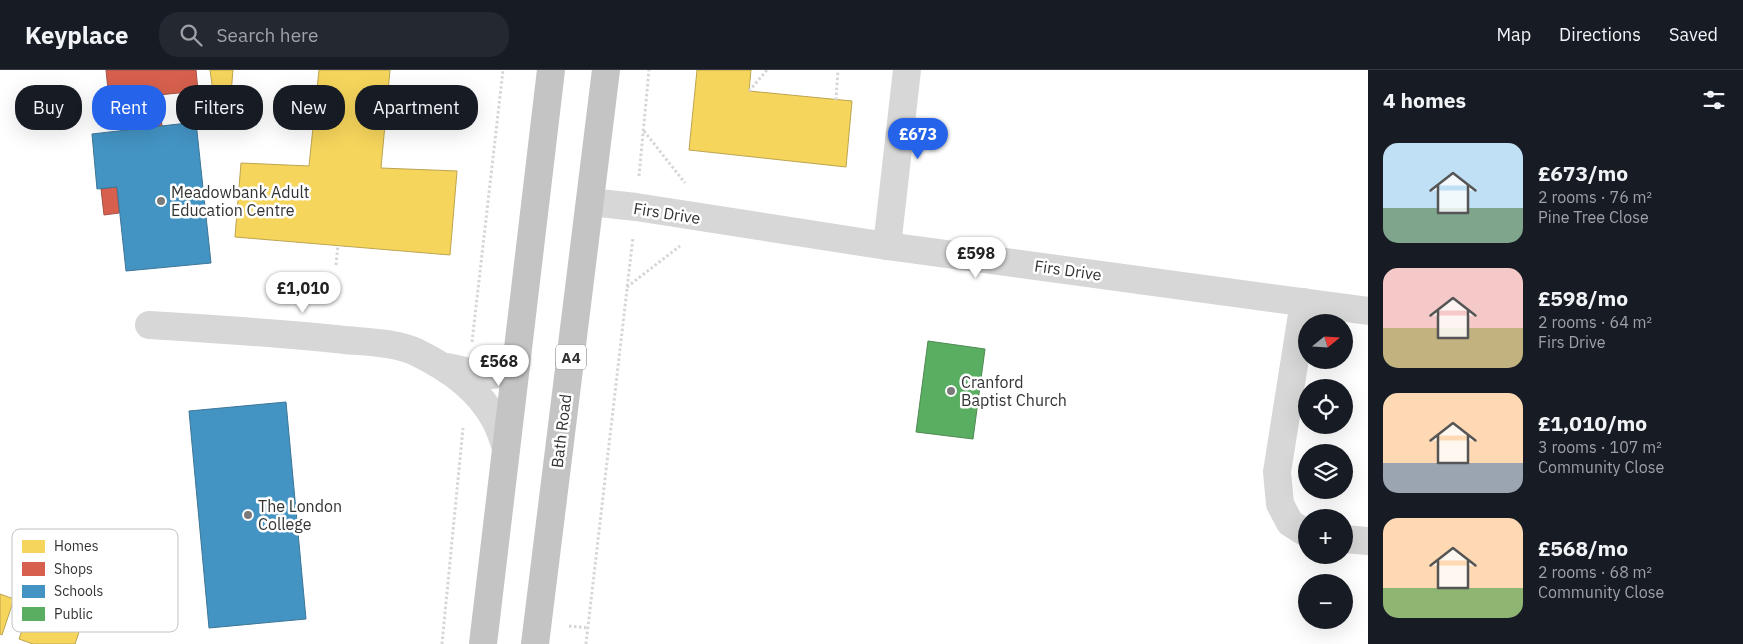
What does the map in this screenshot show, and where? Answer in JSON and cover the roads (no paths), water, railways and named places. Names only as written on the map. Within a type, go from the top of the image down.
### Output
[{"type":"highway","points":[[483,644],[551,70]]},
{"type":"highway","name":"Bath Road","points":[[535,644],[606,70]]},
{"type":"street","points":[[887,246],[907,70]]},
{"type":"street","name":"Firs Drive","points":[[590,202],[636,207],[887,246],[1368,311]]},
{"type":"street","points":[[1298,528],[1290,523],[1280,504],[1277,472],[1304,302]]},
{"type":"street","points":[[149,325],[280,333],[390,345],[414,351],[468,385],[484,402],[496,420],[506,448]]},
{"type":"street","points":[[440,366],[491,375],[515,372]]},
{"type":"street","points":[[1353,540],[1368,541]]},
{"type":"place","name":"Meadowbank Adult Education Centre","points":[[161,201]]},
{"type":"place","name":"Cranford Baptist Church","points":[[951,391]]},
{"type":"place","name":"The London College","points":[[248,515]]}]
